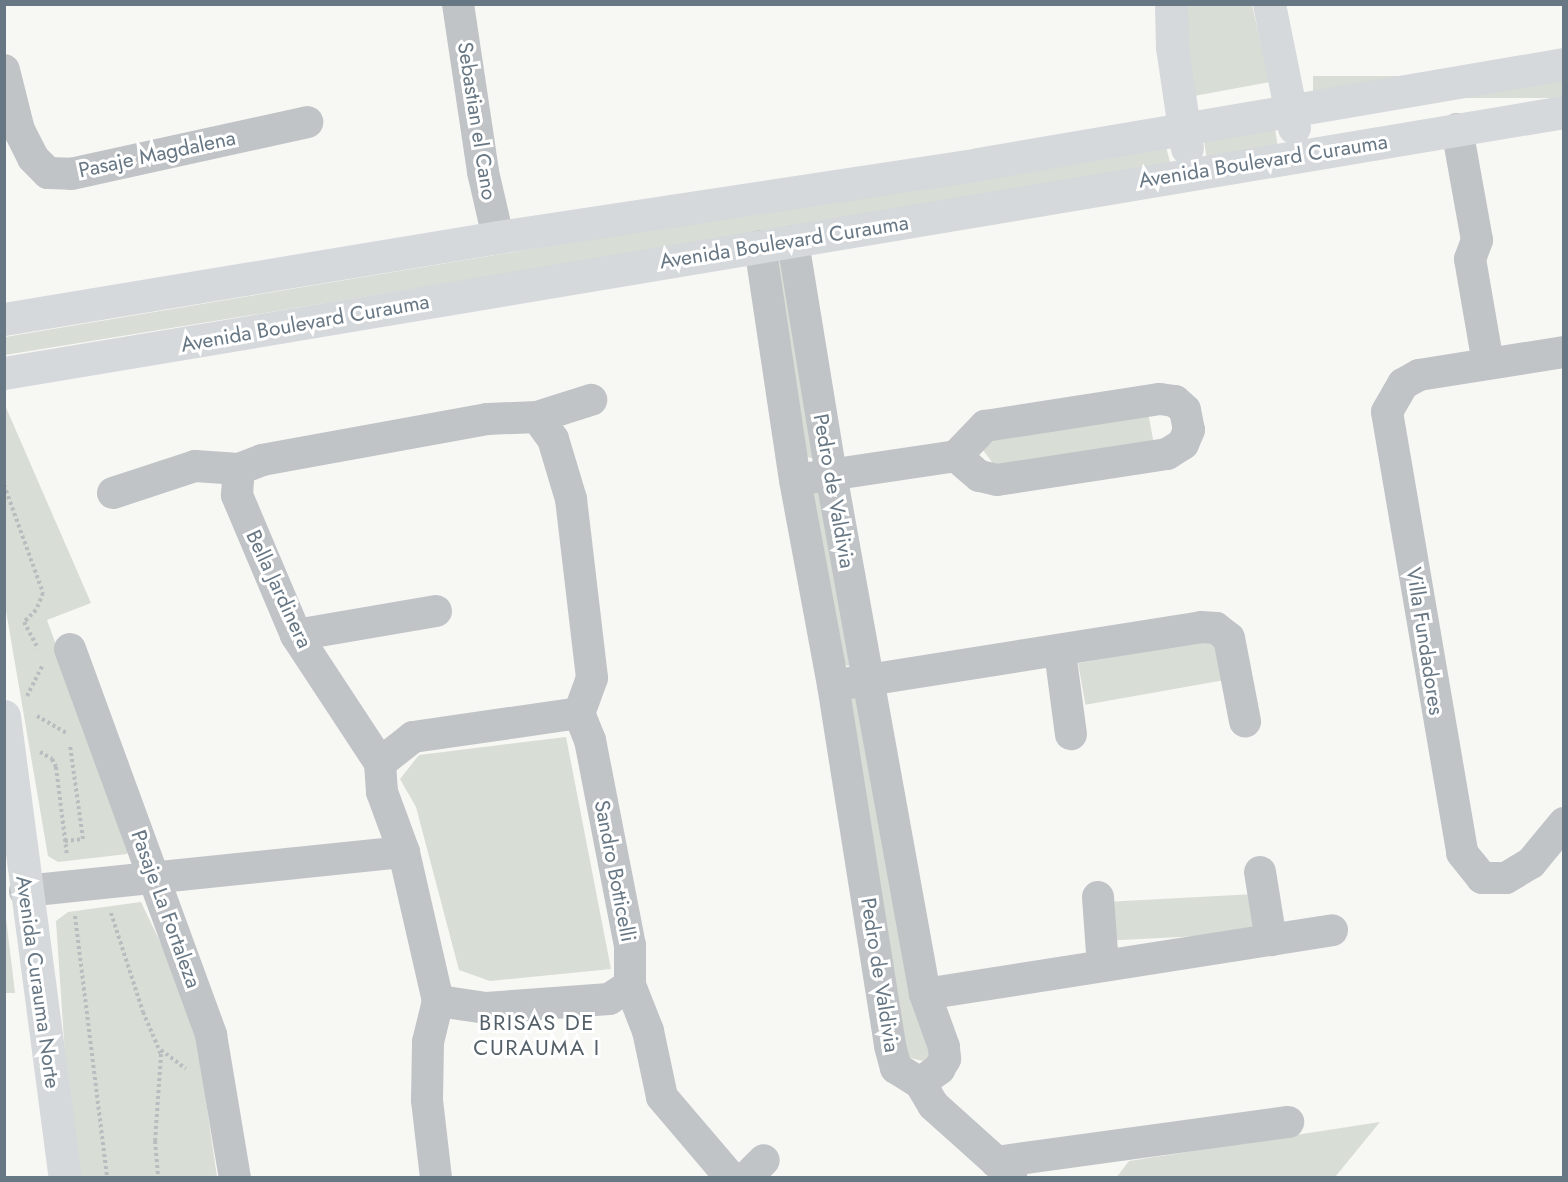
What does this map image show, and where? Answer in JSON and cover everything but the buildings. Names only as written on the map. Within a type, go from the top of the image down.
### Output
[{"type":"street","name":"Sebastian el Cano","points":[[458,4],[483,172],[498,237]]},
{"type":"street","points":[[1171,4],[1172,47],[1191,172]]},
{"type":"street","points":[[1269,4],[1291,108],[1298,154]]},
{"type":"street","points":[[4,319],[498,237],[978,164],[1291,108],[1563,64]]},
{"type":"street","name":"Pasaje Magdalena","points":[[4,70],[19,130],[33,158],[48,172],[71,174],[307,122]]},
{"type":"street","name":"Avenida Boulevard Curauma","points":[[4,374],[1298,154],[1563,112]]},
{"type":"street","points":[[1447,131],[1457,243],[1470,259],[1488,363]]},
{"type":"street","name":"Pedro de Valdivia","points":[[760,246],[795,480],[833,685],[890,1046],[896,1068],[920,1083],[939,1069],[945,1059],[926,994],[831,474],[793,241]]},
{"type":"street","name":"Villa Fundadores","points":[[1563,352],[1419,375],[1403,384],[1387,412],[1461,853],[1482,878],[1506,878],[1531,863],[1563,823]]},
{"type":"street","points":[[795,480],[956,456],[985,426],[1160,399],[1175,401],[1185,410],[1189,430],[1183,444],[1167,454],[997,480],[979,476],[956,456]]},
{"type":"street","points":[[113,493],[195,466],[239,470],[262,460],[487,419],[537,417],[591,400]]},
{"type":"street","points":[[436,1178],[427,1100],[428,1042],[438,1001],[404,852],[382,792],[380,763],[413,738],[579,713],[592,678],[573,510],[553,439],[537,417]]},
{"type":"street","name":"Bella Jardinera","points":[[239,470],[237,495],[296,634],[380,763]]},
{"type":"street","points":[[296,634],[436,611]]},
{"type":"street","points":[[833,685],[1060,652],[1201,627],[1216,628],[1229,638],[1245,721]]},
{"type":"street","name":"Pasaje La Fortaleza","points":[[70,649],[156,877],[211,1035],[235,1178]]},
{"type":"street","points":[[1060,652],[1071,734]]},
{"type":"street","name":"Sandro Botticelli","points":[[579,713],[590,740],[630,945],[630,985]]},
{"type":"street","name":"Avenida Curauma Norte","points":[[4,716],[25,891],[65,1178]]},
{"type":"street","points":[[25,891],[404,852]]},
{"type":"street","points":[[1260,872],[1271,940]]},
{"type":"street","points":[[1098,897],[1102,966]]},
{"type":"street","points":[[926,994],[1332,930]]},
{"type":"street","points":[[438,1001],[486,1008],[609,999],[630,985],[648,1031],[662,1097],[731,1178]]},
{"type":"street","points":[[920,1083],[933,1105],[1005,1170],[1288,1122]]},
{"type":"path","points":[[10,751],[32,750],[52,759],[72,886],[107,1178]]},
{"type":"path","points":[[65,841],[83,839]]},
{"type":"path","points":[[108,903],[143,1012],[160,1054],[155,1142],[158,1178]]},
{"type":"shaded area","points":[[1182,5],[1252,5],[1270,82],[1194,96]]},
{"type":"shaded area","points":[[1313,76],[1563,76],[1563,98],[1313,98]]},
{"type":"shaded area","points":[[1275,129],[1278,147],[1207,158],[1204,140]]},
{"type":"shaded area","points":[[1165,143],[1171,166],[5,355],[5,337]]},
{"type":"shaded area","points":[[787,257],[815,457],[811,458],[805,456],[771,260]]},
{"type":"shaded area","points":[[4,403],[91,603],[47,620],[130,849],[127,854],[58,862],[48,856],[5,605]]},
{"type":"shaded area","points":[[1148,412],[1154,445],[994,465],[983,450],[1000,435]]},
{"type":"shaded area","points":[[820,482],[852,665],[848,666],[844,665],[810,486]]},
{"type":"shaded area","points":[[1216,639],[1223,680],[1085,705],[1078,663]]},
{"type":"shaded area","points":[[854,689],[934,1043],[927,1062],[906,1057],[845,694]]},
{"type":"shaded area","points":[[566,737],[611,969],[490,981],[459,970],[416,807],[400,779],[419,755]]},
{"type":"shaded area","points":[[1255,894],[1257,933],[1116,940],[1114,901]]},
{"type":"shaded area","points":[[141,902],[173,969],[197,1040],[217,1177],[81,1177],[65,1055],[56,921],[68,912]]},
{"type":"shaded area","points":[[5,910],[15,993],[5,993]]},
{"type":"shaded area","points":[[1380,1122],[1335,1177],[1116,1178],[1129,1161]]},
{"type":"district","name":"BRISAS DE CURAUMA I","points":[[537,1034]]}]
